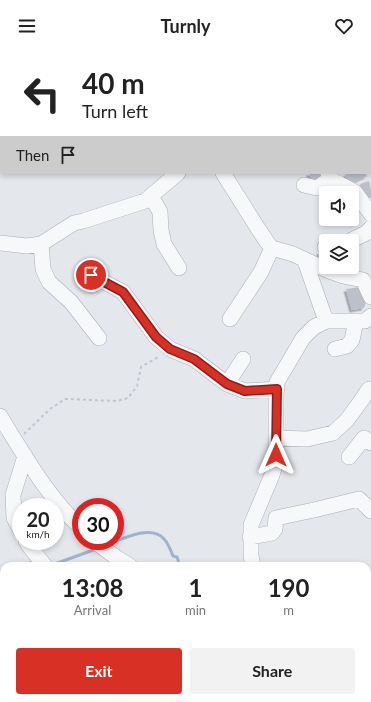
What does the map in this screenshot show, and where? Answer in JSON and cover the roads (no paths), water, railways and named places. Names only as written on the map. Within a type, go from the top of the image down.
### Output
[{"type":"street","points":[[0,243],[27,246],[41,244],[74,223],[145,201],[177,174]]},
{"type":"street","points":[[224,174],[272,248],[293,254],[328,271],[363,280],[371,297]]},
{"type":"street","points":[[304,185],[317,188],[329,176],[355,192],[371,214]]},
{"type":"street","points":[[151,196],[160,212],[161,230],[164,244],[179,268]]},
{"type":"street","points":[[359,236],[371,228]]},
{"type":"street","points":[[41,244],[43,269],[50,282],[71,302],[99,338]]},
{"type":"street","points":[[230,319],[261,272],[272,248]]},
{"type":"street","points":[[305,260],[326,321]]},
{"type":"street","points":[[359,279],[371,270]]},
{"type":"street","points":[[91,275],[123,292],[156,337],[170,349],[194,359],[227,384],[245,391],[277,389]]},
{"type":"street","points":[[253,562],[250,537],[251,525],[276,462],[277,382],[303,338],[314,328],[326,321],[365,321],[371,316]]},
{"type":"street","points":[[334,349],[346,346],[352,340],[356,321]]},
{"type":"street","points":[[227,384],[243,359]]},
{"type":"street","points":[[276,438],[307,439],[333,433],[347,420],[369,389]]},
{"type":"street","points":[[0,416],[39,478],[55,500],[72,518]]},
{"type":"street","points":[[349,457],[364,438],[371,443]]},
{"type":"street","points":[[13,498],[25,456]]},
{"type":"street","points":[[250,537],[272,533],[275,529],[276,518],[359,499],[371,511]]},
{"type":"street","points":[[32,550],[42,562]]},
{"type":"street","points":[[106,550],[124,562]]},
{"type":"waterway","points":[[124,539],[144,533],[158,535],[164,539],[173,556],[177,557],[179,562]]},
{"type":"waterway","points":[[60,562],[93,550]]}]
